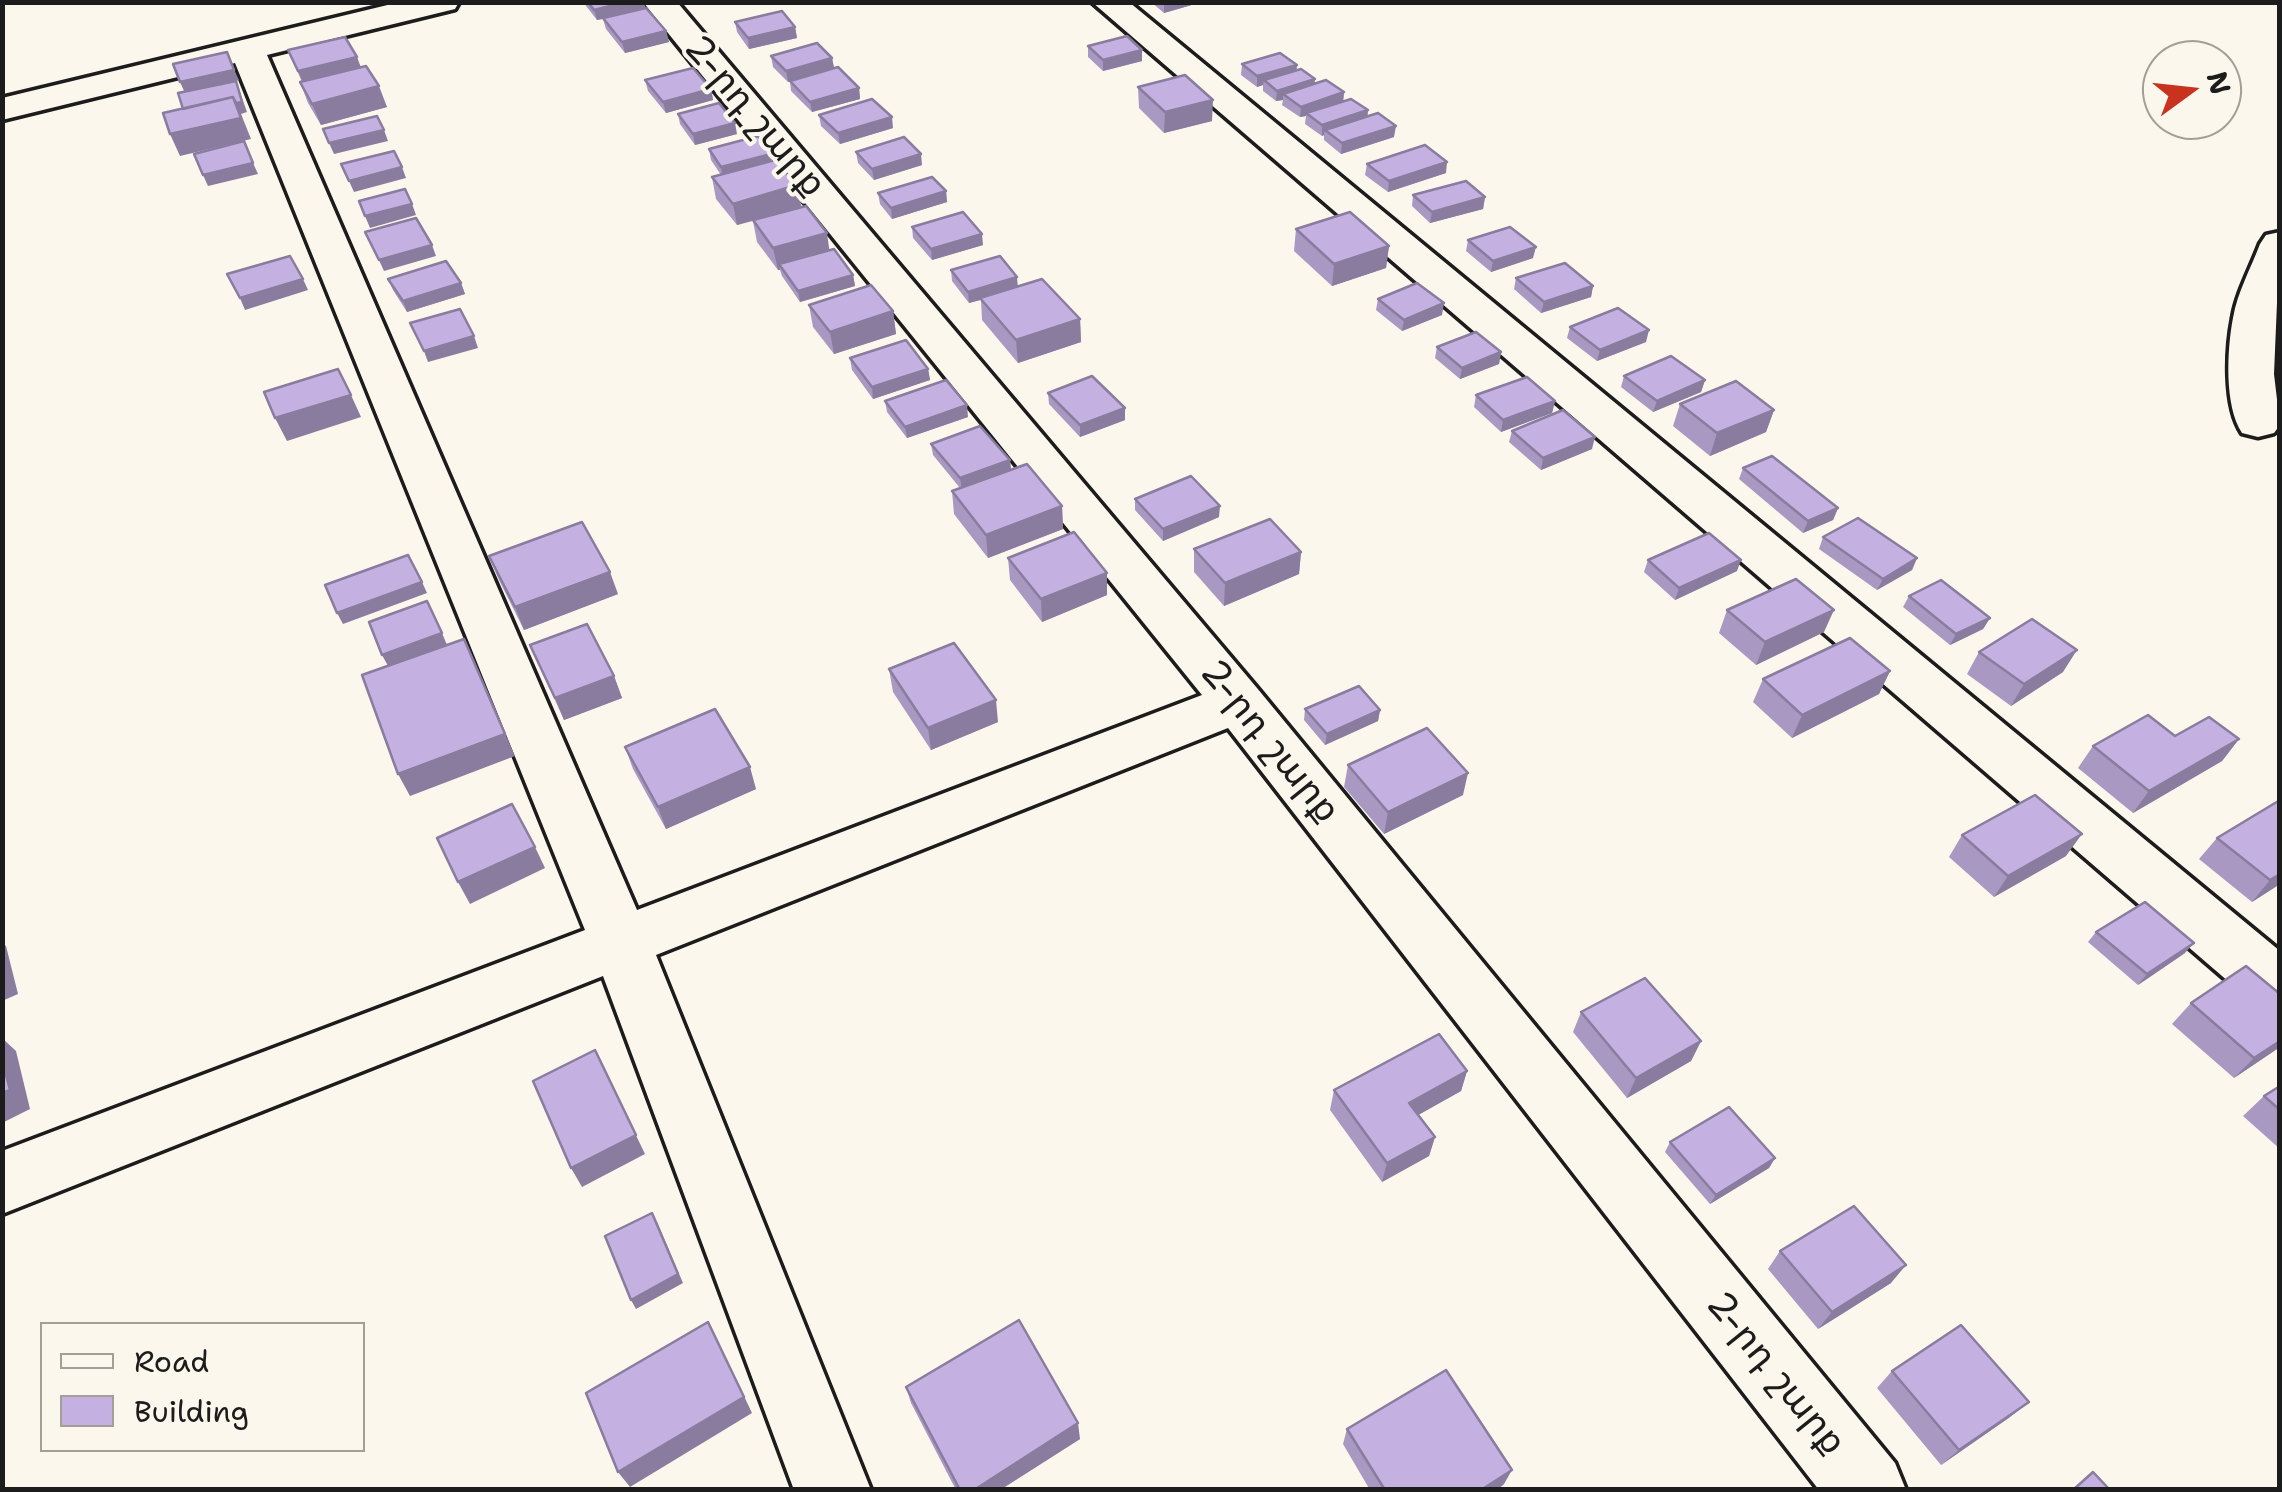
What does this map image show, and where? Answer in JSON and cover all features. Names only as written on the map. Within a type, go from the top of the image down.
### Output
[{"type":"street","points":[[2,108],[443,2]]},
{"type":"street","name":"2-րդ շարք","points":[[660,2],[1238,702],[1868,1490]]},
{"type":"street","points":[[1108,2],[2280,988]]},
{"type":"street","points":[[247,50],[621,944],[833,1490]]},
{"type":"street","points":[[2258,422],[2252,374],[2254,317],[2280,244]]},
{"type":"street","points":[[2,1183],[1238,702]]},
{"type":"building","points":[[588,2],[626,2],[594,10]]},
{"type":"building","points":[[646,8],[666,31],[622,42],[603,18]]},
{"type":"building","points":[[782,11],[795,27],[748,38],[735,22]]},
{"type":"building","points":[[1127,36],[1142,50],[1103,60],[1088,46]]},
{"type":"building","points":[[345,37],[357,57],[298,71],[288,50]]},
{"type":"building","points":[[817,43],[832,58],[786,71],[771,56]]},
{"type":"building","points":[[227,52],[234,70],[180,82],[173,64]]},
{"type":"building","points":[[1280,53],[1297,65],[1257,76],[1242,64]]},
{"type":"building","points":[[366,66],[379,86],[312,104],[300,82]]},
{"type":"building","points":[[838,67],[859,88],[810,102],[790,81]]},
{"type":"building","points":[[693,68],[711,89],[663,102],[645,80]]},
{"type":"building","points":[[1301,69],[1315,79],[1277,91],[1264,80]]},
{"type":"building","points":[[1185,75],[1213,100],[1165,112],[1138,87]]},
{"type":"building","points":[[1326,80],[1344,92],[1301,107],[1283,94]]},
{"type":"building","points":[[236,81],[242,102],[236,103],[233,97],[183,109],[178,93]]},
{"type":"building","points":[[233,97],[241,118],[170,134],[163,113]]},
{"type":"building","points":[[872,99],[892,117],[838,133],[819,115]]},
{"type":"building","points":[[1351,99],[1368,110],[1322,125],[1306,113]]},
{"type":"building","points":[[719,103],[735,123],[693,134],[678,114]]},
{"type":"building","points":[[1378,113],[1396,126],[1342,143],[1325,130]]},
{"type":"building","points":[[377,116],[384,130],[329,143],[323,129]]},
{"type":"building","points":[[758,136],[771,154],[721,167],[709,149]]},
{"type":"building","points":[[904,137],[921,154],[872,169],[856,152]]},
{"type":"building","points":[[244,141],[253,163],[203,175],[194,154]]},
{"type":"building","points":[[1425,145],[1447,162],[1389,181],[1367,164]]},
{"type":"building","points":[[394,151],[402,167],[349,181],[341,164]]},
{"type":"building","points":[[775,160],[797,185],[733,204],[712,177]]},
{"type":"building","points":[[932,177],[946,191],[891,208],[878,193]]},
{"type":"building","points":[[1466,181],[1485,197],[1432,212],[1413,195]]},
{"type":"building","points":[[405,189],[412,204],[365,216],[359,201]]},
{"type":"building","points":[[806,206],[827,233],[773,248],[753,220]]},
{"type":"building","points":[[963,212],[982,234],[931,249],[912,227]]},
{"type":"building","points":[[1350,212],[1389,246],[1334,264],[1296,229]]},
{"type":"building","points":[[416,218],[432,245],[379,260],[365,232]]},
{"type":"building","points":[[1510,227],[1536,247],[1493,261],[1468,240]]},
{"type":"building","points":[[834,249],[853,275],[798,291],[779,264]]},
{"type":"building","points":[[290,256],[303,279],[240,298],[227,274]]},
{"type":"building","points":[[1000,256],[1017,277],[968,292],[951,270]]},
{"type":"building","points":[[446,261],[461,283],[403,301],[388,279]]},
{"type":"building","points":[[1565,263],[1593,286],[1544,302],[1516,278]]},
{"type":"building","points":[[1042,279],[1080,319],[1016,340],[980,298]]},
{"type":"building","points":[[1417,283],[1444,303],[1404,320],[1378,299]]},
{"type":"building","points":[[871,285],[893,311],[830,332],[809,305]]},
{"type":"building","points":[[1618,308],[1649,330],[1600,350],[1570,327]]},
{"type":"building","points":[[460,309],[474,336],[424,351],[410,323]]},
{"type":"building","points":[[1476,332],[1501,352],[1462,368],[1437,347]]},
{"type":"building","points":[[906,340],[928,369],[872,387],[850,358]]},
{"type":"building","points":[[1671,356],[1705,380],[1657,401],[1624,376]]},
{"type":"building","points":[[338,369],[351,395],[275,418],[264,392]]},
{"type":"building","points":[[1092,376],[1125,408],[1080,425],[1048,393]]},
{"type":"building","points":[[1527,377],[1555,401],[1503,420],[1476,395]]},
{"type":"building","points":[[946,380],[967,405],[905,427],[885,401]]},
{"type":"building","points":[[1736,381],[1774,410],[1717,433],[1680,404]]},
{"type":"building","points":[[1563,410],[1595,437],[1543,458],[1512,431]]},
{"type":"building","points":[[980,426],[1010,460],[960,478],[931,444]]},
{"type":"building","points":[[1772,456],[1838,508],[1808,521],[1743,468]]},
{"type":"building","points":[[1027,464],[1062,506],[986,535],[952,491]]},
{"type":"building","points":[[1191,476],[1220,506],[1163,529],[1135,499]]},
{"type":"building","points":[[1858,518],[1917,558],[1883,579],[1823,537]]},
{"type":"building","points":[[1270,519],[1301,552],[1225,583],[1194,549]]},
{"type":"building","points":[[582,522],[610,572],[515,607],[489,556]]},
{"type":"building","points":[[1074,532],[1107,573],[1041,599],[1008,558]]},
{"type":"building","points":[[1709,533],[1741,560],[1679,588],[1648,560]]},
{"type":"building","points":[[408,555],[422,582],[337,613],[325,585]]},
{"type":"building","points":[[1796,579],[1834,610],[1765,642],[1727,610]]},
{"type":"building","points":[[1941,580],[1990,618],[1956,634],[1909,596]]},
{"type":"building","points":[[427,601],[442,633],[382,655],[369,622]]},
{"type":"building","points":[[2032,619],[2077,650],[2024,684],[1979,652]]},
{"type":"building","points":[[587,624],[614,676],[555,698],[530,645]]},
{"type":"building","points":[[1850,638],[1890,671],[1802,715],[1763,679]]},
{"type":"building","points":[[464,639],[505,734],[398,774],[362,675]]},
{"type":"building","points":[[954,643],[996,700],[928,728],[889,669]]},
{"type":"building","points":[[1359,686],[1380,710],[1327,734],[1305,709]]},
{"type":"building","points":[[715,709],[750,767],[658,807],[625,747]]},
{"type":"building","points":[[2148,715],[2175,736],[2209,717],[2239,739],[2149,791],[2093,746]]},
{"type":"building","points":[[1427,728],[1468,773],[1388,812],[1348,765]]},
{"type":"building","points":[[2035,795],[2082,834],[2008,876],[1962,835]]},
{"type":"building","points":[[2280,800],[2280,874],[2270,880],[2217,838]]},
{"type":"building","points":[[512,804],[535,847],[458,882],[437,838]]},
{"type":"building","points":[[2145,902],[2194,943],[2147,974],[2096,932]]},
{"type":"building","points":[[2246,966],[2280,994],[2280,1041],[2254,1058],[2191,1003]]},
{"type":"building","points":[[1645,978],[1701,1041],[1636,1078],[1581,1012]]},
{"type":"building","points":[[1439,1034],[1467,1071],[1409,1103],[1435,1137],[1387,1163],[1334,1090]]},
{"type":"building","points":[[595,1050],[636,1135],[571,1168],[533,1081]]},
{"type":"building","points":[[2,1060],[10,1090],[2,1093]]},
{"type":"building","points":[[2280,1086],[2280,1110],[2264,1096]]},
{"type":"building","points":[[1729,1107],[1775,1158],[1716,1195],[1670,1142]]},
{"type":"building","points":[[1854,1206],[1906,1265],[1832,1312],[1780,1251]]},
{"type":"building","points":[[652,1213],[678,1274],[631,1300],[605,1236]]},
{"type":"building","points":[[1019,1320],[1078,1423],[974,1490],[960,1490],[906,1387]]},
{"type":"building","points":[[708,1322],[744,1397],[618,1472],[586,1393]]},
{"type":"building","points":[[1961,1325],[2029,1402],[1959,1450],[1892,1371]]},
{"type":"building","points":[[1446,1370],[1512,1470],[1481,1490],[1385,1490],[1347,1429]]},
{"type":"building","points":[[2093,1472],[2110,1490],[2073,1490]]}]
